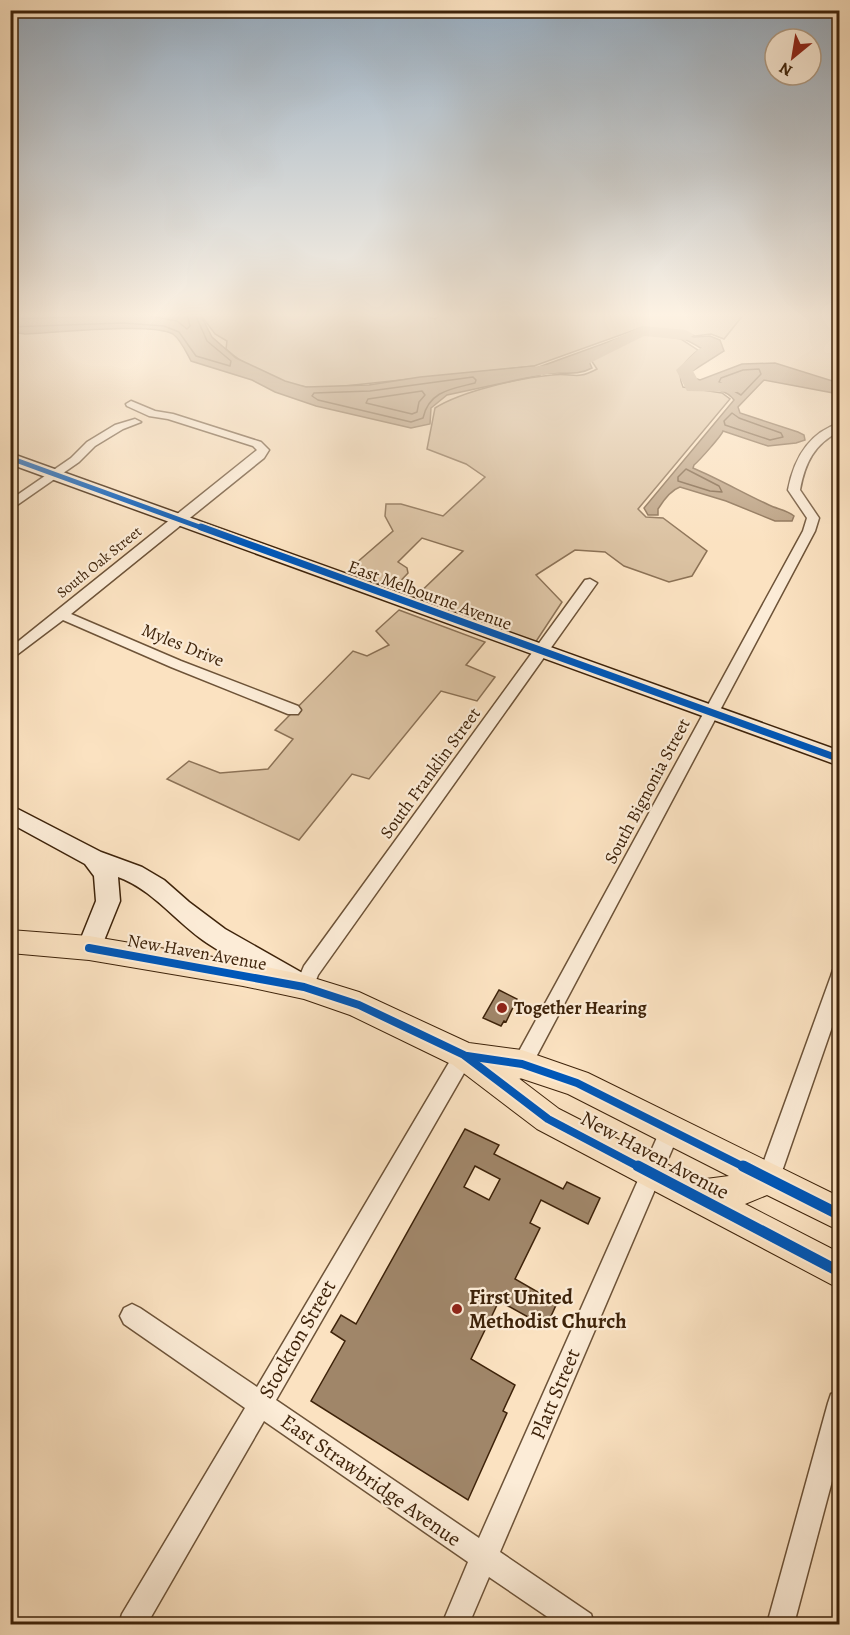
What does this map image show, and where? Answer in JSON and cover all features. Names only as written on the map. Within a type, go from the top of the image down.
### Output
[{"type":"main road","name":"New Haven Avenue","points":[[10,940],[89,948],[304,987],[359,1005],[515,1077],[577,1083],[840,1215]]},
{"type":"main road","name":"New Haven Avenue","points":[[515,1077],[548,1119],[840,1272]]},
{"type":"main road","points":[[695,1197],[730,1194],[750,1188],[767,1179]]},
{"type":"street","points":[[131,404],[153,414]]},
{"type":"street","points":[[10,506],[54,473],[104,445],[135,422],[153,414]]},
{"type":"street","name":"South Oak Street","points":[[10,656],[260,456],[263,450],[256,444],[236,437],[169,416],[153,414]]},
{"type":"street","name":"South Bignonia Street","points":[[515,1077],[809,531],[813,518],[794,490],[796,477],[808,447],[815,439],[840,426]]},
{"type":"street","name":"East Melbourne Avenue","points":[[10,458],[840,759]]},
{"type":"street","name":"South Franklin Street","points":[[304,987],[311,971],[590,583]]},
{"type":"street","name":"Myles Drive","points":[[60,615],[292,710]]},
{"type":"street","points":[[10,813],[93,858],[134,873],[156,887],[180,909],[216,936],[304,987]]},
{"type":"street","points":[[89,948],[108,901],[105,874],[93,858]]},
{"type":"street","points":[[767,1179],[840,976]]},
{"type":"street","name":"Stockton Street","points":[[132,1624],[464,1055]]},
{"type":"street","name":"Platt Street","points":[[455,1624],[670,1131]]},
{"type":"street","name":"East Strawbridge Avenue","points":[[132,1316],[581,1624]]},
{"type":"street","points":[[780,1624],[840,1403]]},
{"type":"shaded area","points":[[704,390],[722,393],[730,399],[638,509],[646,517],[663,518],[707,551],[692,576],[669,582],[624,566],[605,552],[575,550],[536,575],[562,602],[535,643],[412,600],[463,551],[422,538],[398,562],[407,568],[408,573],[393,589],[347,571],[393,531],[385,516],[386,504],[401,504],[443,516],[485,477],[466,464],[427,449],[435,408],[475,391]]},
{"type":"shaded area","points":[[399,610],[485,642],[466,665],[495,677],[477,701],[441,691],[369,779],[352,774],[299,840],[167,779],[189,761],[220,773],[268,769],[293,739],[275,730],[353,651],[367,656],[389,645],[376,631]]},
{"type":"water","points":[[272,390],[469,390],[447,395],[431,408],[430,424],[411,428],[316,406]]},
{"type":"water","points":[[720,390],[754,390],[738,407],[740,413],[798,432],[804,435],[805,440],[768,446],[723,431],[693,468],[791,514],[794,516],[792,521],[775,521],[726,501],[680,487],[665,499],[658,509],[658,515],[648,515],[644,508],[734,400]]},
{"type":"water","points":[[819,390],[839,390],[839,394]]},
{"type":"building","name":"Together Hearing","points":[[499,990],[517,999],[506,1022],[504,1021],[501,1026],[483,1018]]},
{"type":"building","name":"First United Methodist Church","points":[[465,1129],[499,1145],[494,1154],[563,1189],[567,1182],[600,1198],[588,1224],[541,1200],[530,1223],[540,1228],[515,1279],[557,1303],[546,1327],[499,1301],[471,1359],[515,1385],[503,1411],[507,1413],[468,1500],[311,1401],[345,1341],[331,1332],[341,1315],[356,1324]],"holes":[[[475,1166],[500,1179],[489,1200],[464,1187]]]},
{"type":"cycle path","points":[[10,458],[840,759]]},
{"type":"cycle path","points":[[89,948],[304,987],[359,1005],[464,1055],[548,1119],[840,1272]]},
{"type":"cycle path","points":[[467,1056],[522,1064],[577,1083],[840,1215]]},
{"type":"place","name":"Together Hearing","points":[[502,1008]]},
{"type":"place","name":"First United Methodist Church","points":[[457,1309]]}]
